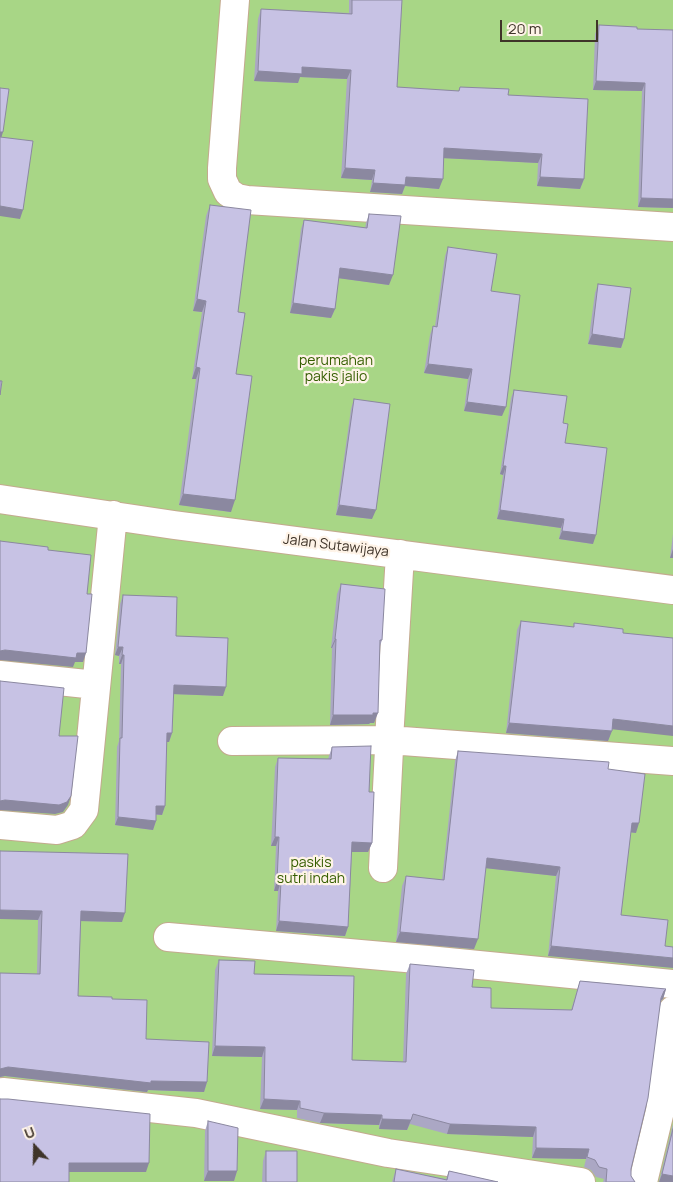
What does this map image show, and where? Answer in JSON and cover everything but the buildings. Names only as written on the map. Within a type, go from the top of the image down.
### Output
[{"type":"street","points":[[236,0],[222,180],[228,192],[237,198],[673,227]]},
{"type":"street","name":"Jalan Sutawijaya","points":[[0,499],[174,525],[673,590]]},
{"type":"street","points":[[0,824],[57,830],[73,825],[84,810],[113,516]]},
{"type":"street","points":[[383,868],[400,554]]},
{"type":"street","points":[[0,675],[96,685]]},
{"type":"street","points":[[232,741],[389,740],[673,761]]},
{"type":"street","points":[[168,937],[673,984]]},
{"type":"street","points":[[643,1182],[660,1111],[673,1010]]},
{"type":"street","points":[[0,1093],[196,1112],[388,1153],[580,1182]]},
{"type":"green space","name":"perumahan pakis jalio","points":[[0,0],[673,0],[673,1182],[0,1182]]},
{"type":"park label","name":"paskis sutri indah","points":[[311,872]]}]
